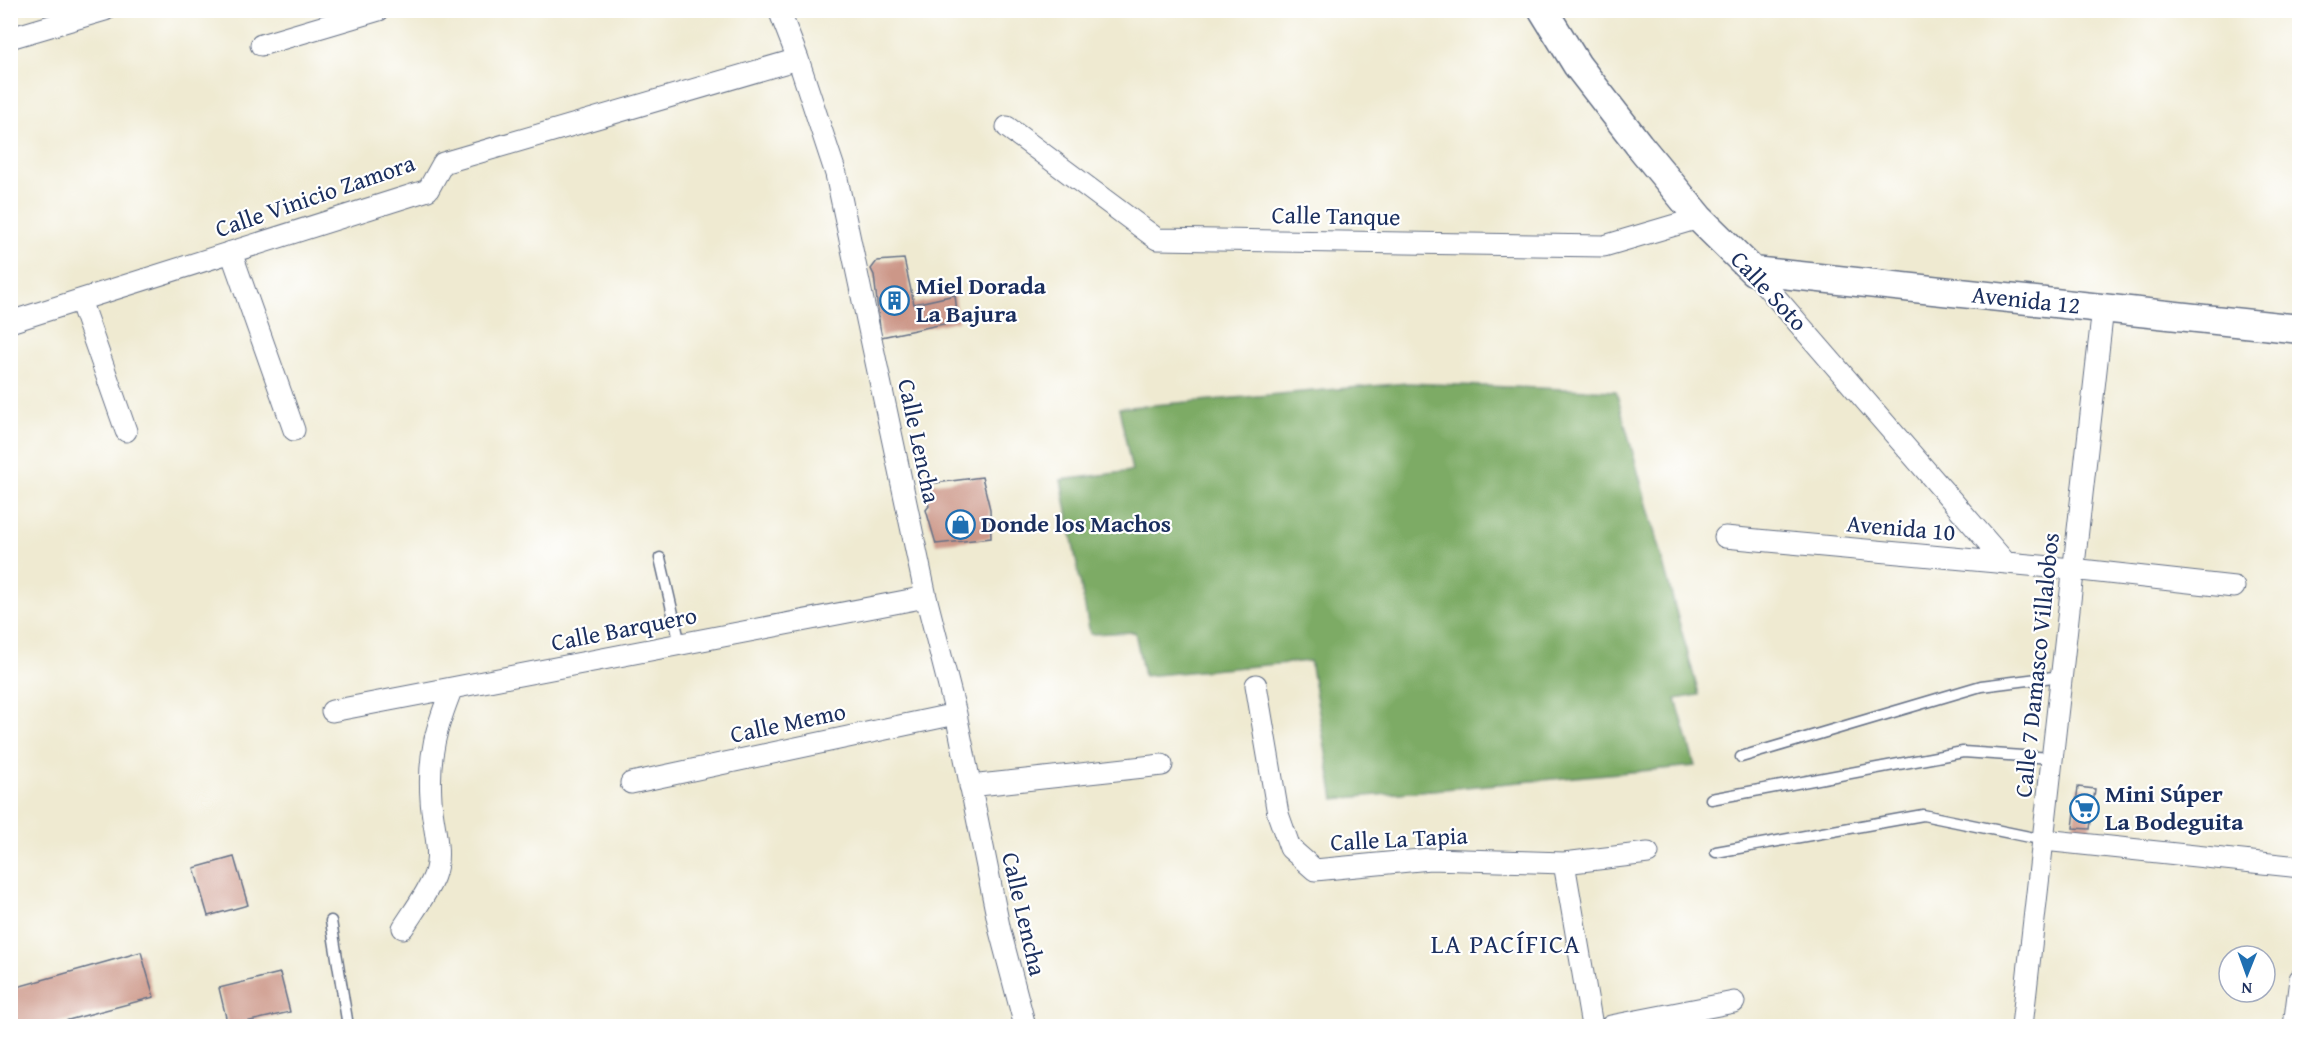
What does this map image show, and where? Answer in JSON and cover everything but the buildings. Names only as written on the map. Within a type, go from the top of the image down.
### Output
[{"type":"street","points":[[10,38],[105,10]]},
{"type":"street","points":[[261,45],[379,10]]},
{"type":"street","name":"Calle Lencha","points":[[779,10],[798,59],[836,174],[926,597],[956,714],[1000,931],[1025,1026]]},
{"type":"street","name":"Calle Soto","points":[[1543,10],[1577,65],[1699,218],[1753,271],[2006,563]]},
{"type":"street","name":"Calle Vinicio Zamora","points":[[10,322],[428,190],[443,163],[798,59]]},
{"type":"street","name":"Calle Tanque","points":[[1007,127],[1157,239],[1604,246],[1699,218]]},
{"type":"street","points":[[231,252],[294,430]]},
{"type":"street","name":"Avenida 12","points":[[1753,271],[2300,329]]},
{"type":"street","points":[[80,300],[126,430]]},
{"type":"street","name":"Calle 7 Damasco Villalobos","points":[[2022,1026],[2103,308]]},
{"type":"street","name":"Avenida 10","points":[[1725,537],[2072,569],[2234,587]]},
{"type":"street","name":"Calle Barquero","points":[[332,711],[926,597]]},
{"type":"street","name":"Calle La Tapia","points":[[1256,685],[1278,814],[1290,848],[1314,870],[1430,859],[1564,863],[1648,853]]},
{"type":"street","points":[[403,928],[434,876],[437,852],[431,801],[431,755],[440,717],[453,688]]},
{"type":"street","name":"Calle Memo","points":[[631,783],[956,714]]},
{"type":"street","points":[[970,786],[1162,765]]},
{"type":"street","points":[[2044,840],[2300,867]]},
{"type":"street","points":[[1564,863],[1592,1026]]},
{"type":"street","points":[[2294,1026],[2300,979]]},
{"type":"street","points":[[1611,1026],[1734,1002]]},
{"type":"lane","points":[[660,558],[680,644]]},
{"type":"lane","points":[[1741,758],[1982,686],[2061,676]]},
{"type":"lane","points":[[1711,799],[1962,752],[2052,758]]},
{"type":"lane","points":[[1716,852],[1923,815],[2044,840]]},
{"type":"lane","points":[[331,921],[348,1026]]},
{"type":"green space","points":[[1407,383],[1616,391],[1699,695],[1676,699],[1695,766],[1334,799],[1310,661],[1144,676],[1135,632],[1090,634],[1061,480],[1132,471],[1119,408]]},
{"type":"place","name":"Miel Dorada La Bajura","points":[[895,300]]},
{"type":"place","name":"Donde los Machos","points":[[960,524]]},
{"type":"place","name":"Mini Súper La Bodeguita","points":[[2084,808]]},
{"type":"district","name":"LA PACÍFICA","points":[[1506,944]]}]
